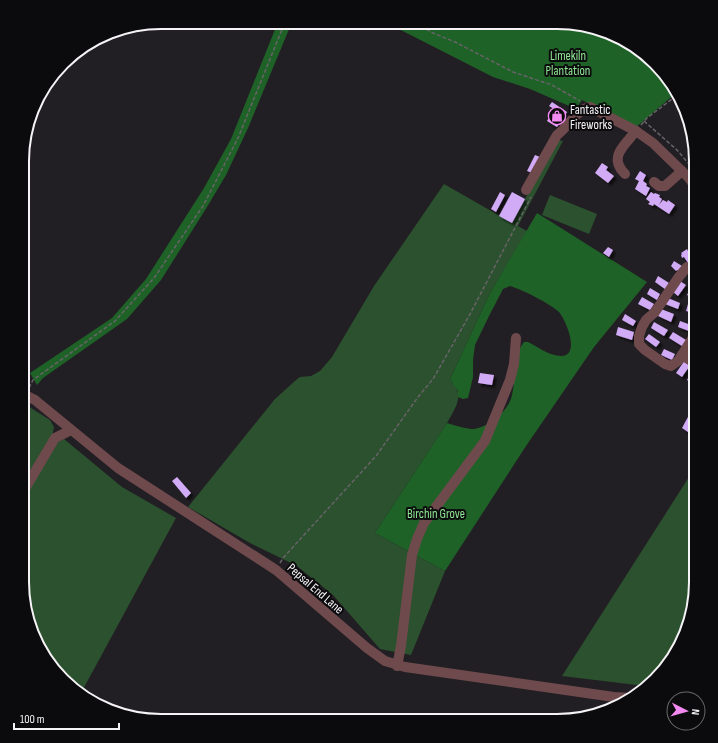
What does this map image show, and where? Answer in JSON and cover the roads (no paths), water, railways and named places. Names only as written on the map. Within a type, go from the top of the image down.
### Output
[{"type":"street","points":[[530,191],[556,135],[564,130],[584,108],[590,107],[636,131],[653,143],[689,178]]},
{"type":"street","points":[[625,174],[618,166],[618,155],[636,131]]},
{"type":"street","points":[[654,182],[659,186],[665,186],[682,170]]},
{"type":"street","points":[[687,267],[655,312],[646,320],[639,336],[640,344],[645,350],[668,366],[674,364],[689,344]]},
{"type":"street","points":[[397,666],[401,646],[412,555],[417,539],[424,524],[485,441],[510,380],[514,364],[516,338]]},
{"type":"street","points":[[682,355],[689,360]]},
{"type":"street","name":"Pepsal End Lane","points":[[29,397],[35,400],[118,468],[276,570],[367,648],[385,661],[397,666],[620,697]]},
{"type":"street","points":[[29,482],[55,438],[72,430]]},
{"type":"place","name":"Fantastic Fireworks","points":[[557,116]]},
{"type":"park label","name":"Limekiln Plantation","points":[[568,62]]},
{"type":"park label","name":"Birchin Grove","points":[[436,513]]}]
